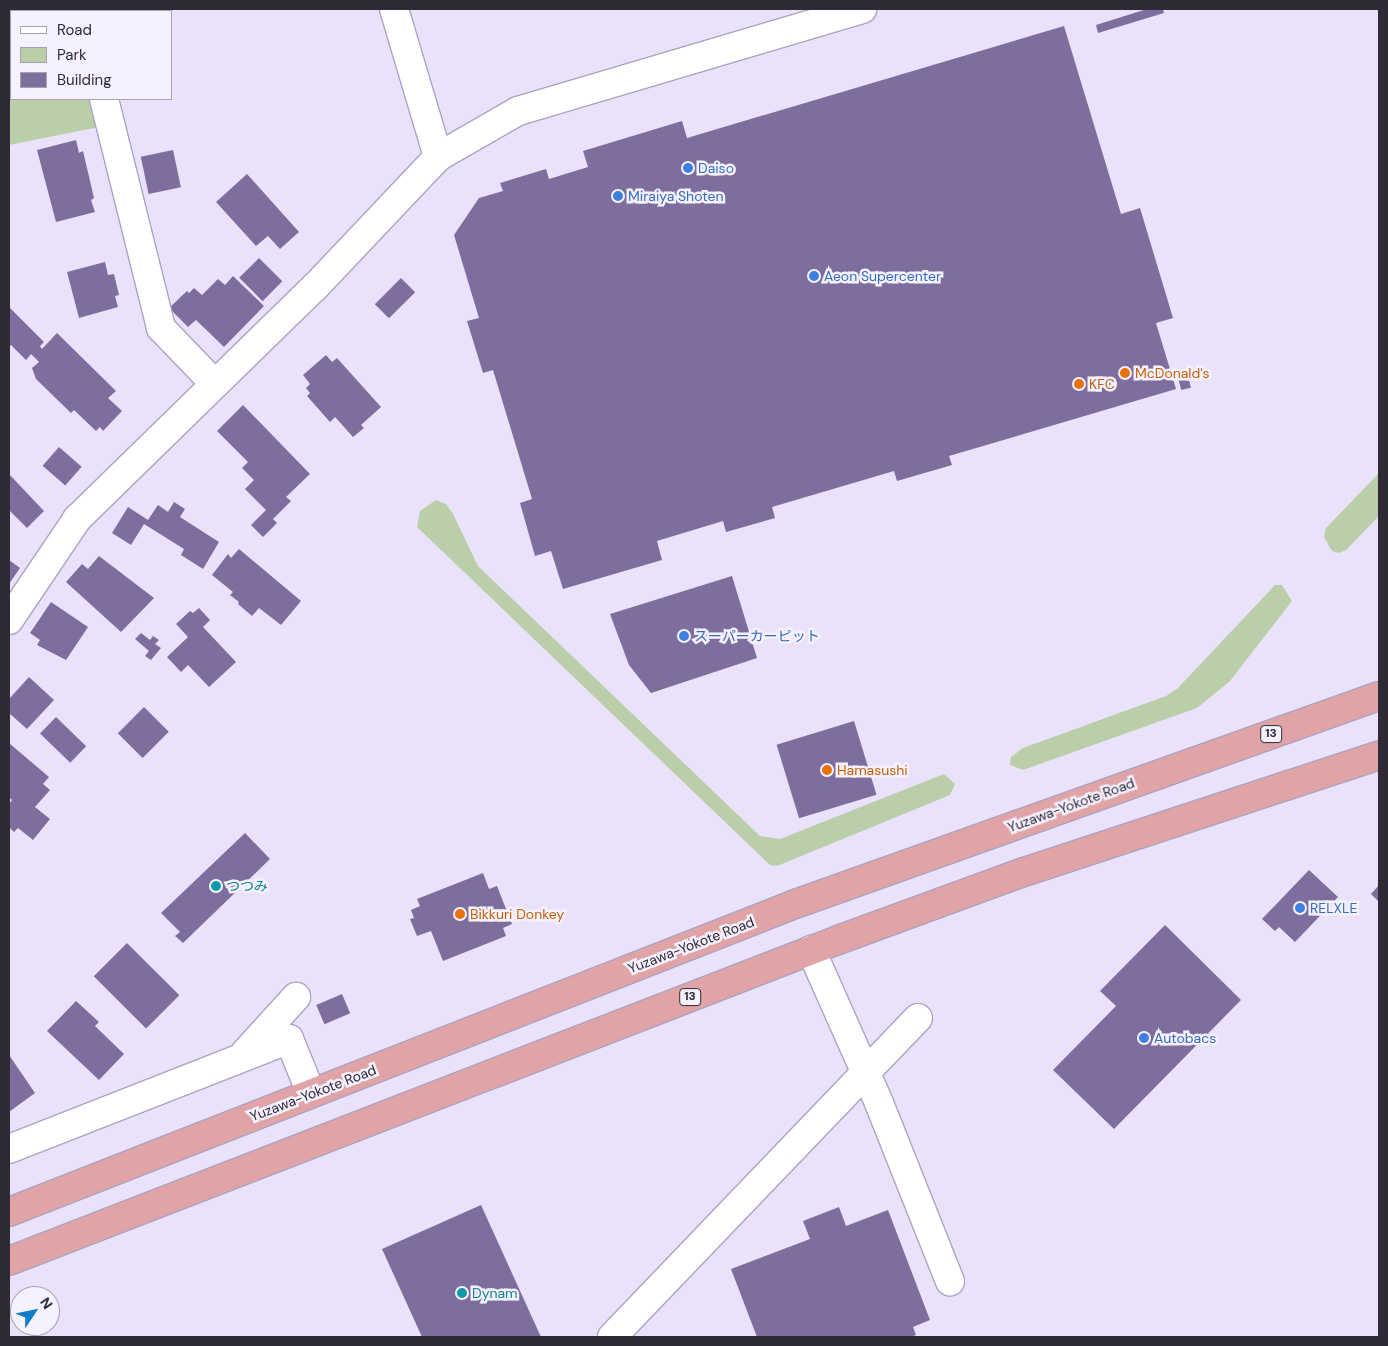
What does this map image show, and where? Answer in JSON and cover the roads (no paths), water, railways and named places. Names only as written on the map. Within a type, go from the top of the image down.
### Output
[{"type":"highway","name":"Yuzawa-Yokote Road","points":[[9,1212],[798,903],[1379,696]]},
{"type":"highway","name":"13","points":[[9,1260],[810,950],[1024,872],[1379,755]]},
{"type":"street","points":[[394,9],[438,157]]},
{"type":"street","points":[[10,614],[77,519],[214,383],[315,287],[438,157],[518,110],[862,9]]},
{"type":"street","points":[[104,100],[161,328],[214,383]]},
{"type":"street","points":[[810,950],[866,1072],[950,1281]]},
{"type":"street","points":[[240,1058],[296,997]]},
{"type":"street","points":[[612,1337],[918,1018]]},
{"type":"street","points":[[9,1148],[289,1039],[311,1093]]},
{"type":"place","name":"Daiso","points":[[688,168]]},
{"type":"place","name":"Miraiya Shoten","points":[[618,196]]},
{"type":"place","name":"Aeon Supercenter","points":[[814,276]]},
{"type":"place","name":"McDonald's","points":[[1125,373]]},
{"type":"place","name":"KFC","points":[[1079,384]]},
{"type":"place","name":"スーパーカーピット","points":[[684,636]]},
{"type":"place","name":"Hamasushi","points":[[827,770]]},
{"type":"place","name":"つつみ","points":[[216,886]]},
{"type":"place","name":"RELXLE","points":[[1300,908]]},
{"type":"place","name":"Bikkuri Donkey","points":[[460,914]]},
{"type":"place","name":"Autobacs","points":[[1144,1038]]},
{"type":"place","name":"Dynam","points":[[462,1293]]}]
